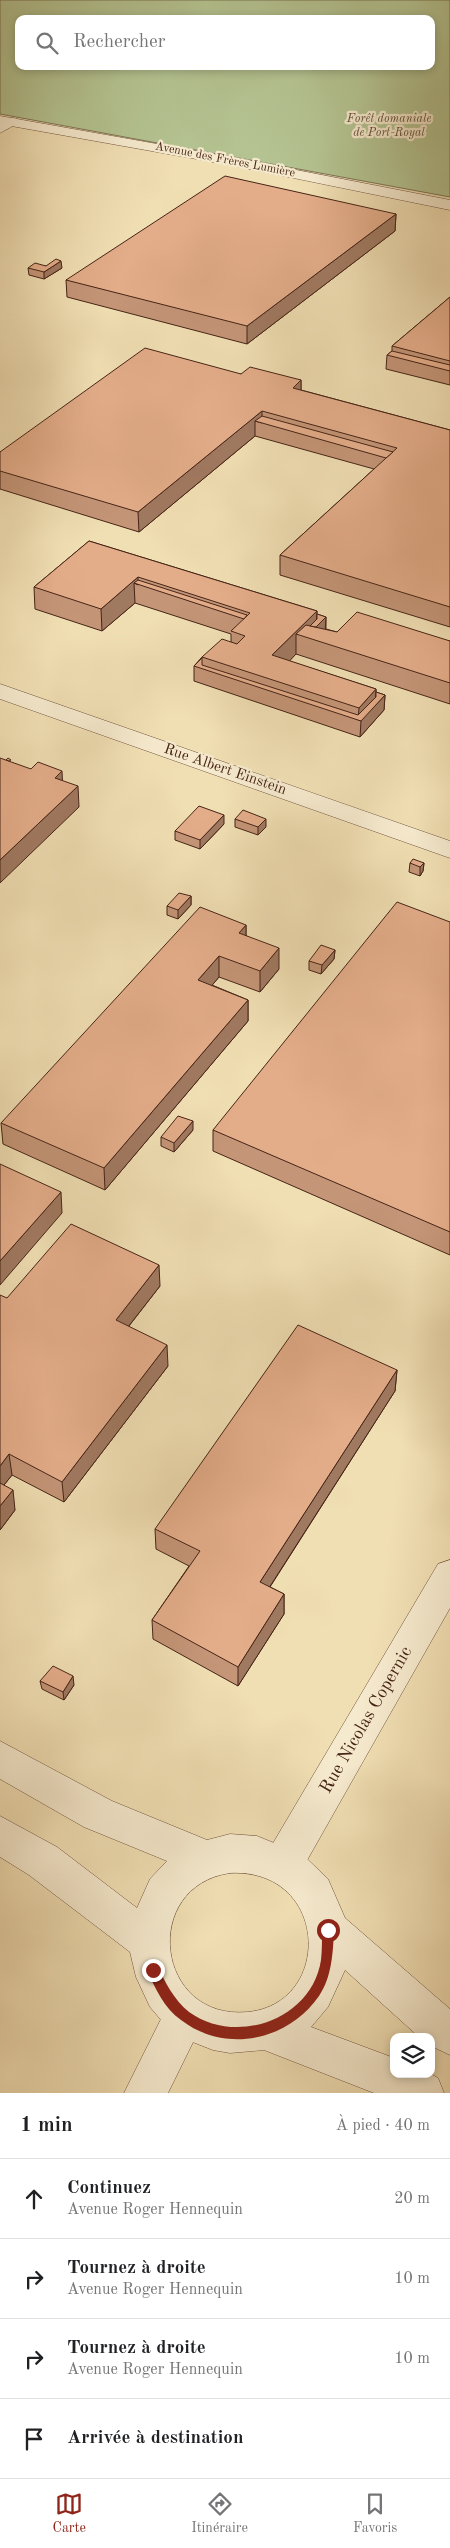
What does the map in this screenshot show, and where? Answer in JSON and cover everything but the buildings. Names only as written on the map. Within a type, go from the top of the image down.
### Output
[{"type":"street","name":"Avenue des Frères Lumière","points":[[4,124],[230,161],[450,206]]},
{"type":"street","name":"Rue Albert Einstein","points":[[0,691],[450,850]]},
{"type":"street","name":"Rue Nicolas Copernic","points":[[283,1864],[450,1575]]},
{"type":"street","points":[[0,1760],[98,1814],[205,1858]]},
{"type":"street","points":[[0,1835],[43,1861],[149,1942]]},
{"type":"street","points":[[232,1852],[258,1854],[283,1864],[304,1881],[319,1903],[328,1930],[327,1962],[315,1991],[294,2015],[266,2030],[238,2034],[210,2029],[185,2016],[165,1995],[153,1970],[149,1942],[153,1915],[165,1891],[183,1871],[205,1858],[232,1852]]},
{"type":"street","points":[[328,1930],[366,1961],[440,2028],[450,2034]]},
{"type":"street","points":[[145,2093],[185,2016]]},
{"type":"street","points":[[266,2030],[413,2087],[423,2093]]},
{"type":"green space","name":"Forêt domaniale de Port-Royal","points":[[0,0],[450,0],[450,197],[0,114]]},
{"type":"route","points":[[153,1970],[165,1995],[185,2016],[210,2029],[238,2034],[266,2030],[294,2015],[315,1991],[327,1962],[328,1930]]}]
